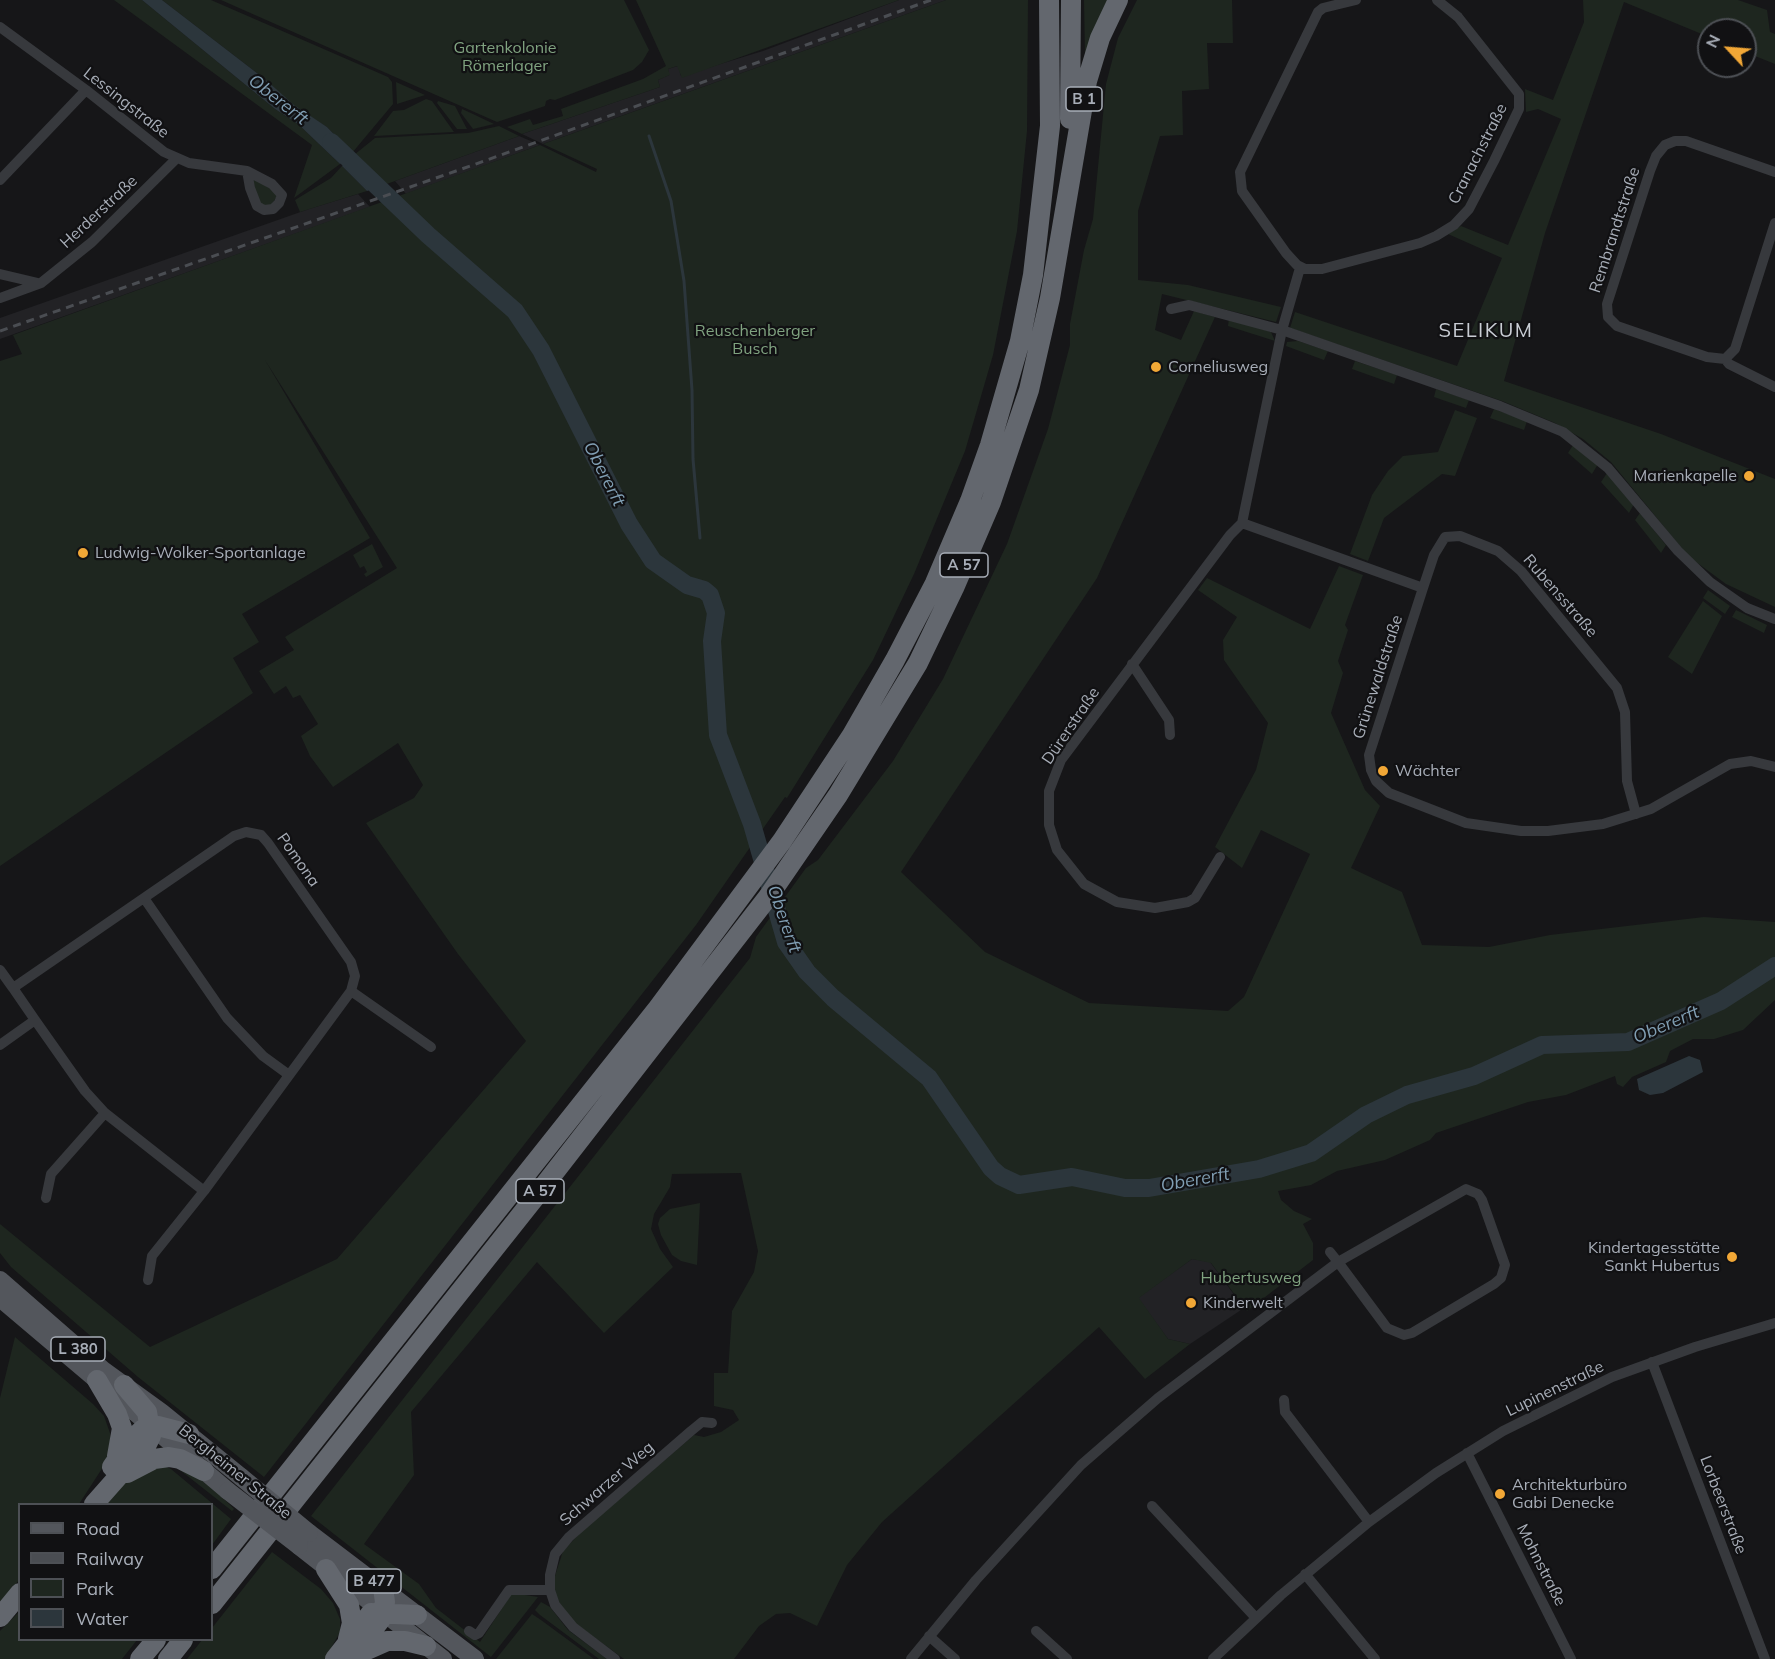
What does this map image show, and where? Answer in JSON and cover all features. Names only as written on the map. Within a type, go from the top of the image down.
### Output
[{"type":"highway","name":"A 57","points":[[213,1568],[658,1008],[782,841],[852,735],[895,660],[935,583],[990,445],[1009,381],[1029,298],[1050,126],[1049,0]]},
{"type":"highway","name":"A 57","points":[[213,1603],[564,1160],[768,897],[879,731],[918,663],[954,588],[1012,447],[1029,390],[1050,298],[1065,203],[1071,95],[1071,0]]},
{"type":"highway","name":"B 1","points":[[1065,203],[1093,58],[1119,0]]},
{"type":"highway","points":[[97,1380],[117,1414],[122,1428],[116,1472]]},
{"type":"highway","points":[[124,1385],[147,1412],[151,1427]]},
{"type":"highway","points":[[95,1503],[116,1472],[136,1435],[158,1426],[189,1434]]},
{"type":"highway","points":[[89,1503],[116,1472],[142,1463],[161,1458],[180,1459],[204,1471]]},
{"type":"highway","points":[[326,1569],[349,1605],[350,1652]]},
{"type":"highway","points":[[350,1652],[376,1627],[385,1602],[383,1588]]},
{"type":"highway","points":[[0,1617],[18,1595]]},
{"type":"highway","points":[[383,1612],[417,1615]]},
{"type":"highway","points":[[140,1659],[155,1641]]},
{"type":"highway","points":[[168,1659],[182,1641]]},
{"type":"highway","points":[[335,1659],[387,1641],[405,1641],[426,1646]]},
{"type":"main road","name":"Bergheimer Straße","points":[[0,1280],[124,1385],[189,1434],[235,1484],[270,1513],[304,1540],[383,1588],[475,1659]]},
{"type":"main road","name":"Bergheimer Straße","points":[[0,1299],[204,1471],[235,1484]]},
{"type":"main road","name":"Bergheimer Straße","points":[[304,1540],[326,1569],[443,1659]]},
{"type":"street","points":[[1282,330],[1300,268],[1286,254],[1242,191],[1240,172],[1318,12],[1323,8],[1356,0]]},
{"type":"street","name":"Cranachstraße","points":[[1300,268],[1322,269],[1420,243],[1454,225],[1472,205],[1520,109],[1520,94],[1458,17],[1437,0]]},
{"type":"street","name":"Lessingstraße","points":[[0,27],[176,159],[196,165],[247,171]]},
{"type":"street","points":[[0,180],[86,90]]},
{"type":"street","name":"Rembrandtstraße","points":[[1775,172],[1686,141],[1675,141],[1665,145],[1659,151],[1650,171],[1607,304],[1608,317],[1617,326],[1707,357],[1725,359],[1729,364],[1775,387]]},
{"type":"street","name":"Herderstraße","points":[[0,298],[41,283],[92,242],[176,159]]},
{"type":"street","points":[[1725,359],[1735,349],[1775,223]]},
{"type":"street","points":[[0,274],[19,281],[41,283]]},
{"type":"street","points":[[1171,309],[1189,305],[1282,330],[1500,406],[1563,432],[1608,468],[1678,551],[1710,582],[1747,608],[1775,619]]},
{"type":"street","name":"Dürerstraße","points":[[1220,857],[1195,898],[1188,902],[1146,908],[1117,902],[1084,884],[1068,867],[1052,839],[1048,802],[1056,769],[1132,664],[1230,535],[1242,523],[1282,330]]},
{"type":"street","points":[[1242,523],[1423,588]]},
{"type":"street","name":"Rubensstraße","points":[[1423,588],[1440,542],[1452,536],[1498,551],[1521,570],[1617,688],[1625,712],[1627,781],[1636,814]]},
{"type":"street","name":"Grünewaldstraße","points":[[1423,588],[1369,755],[1371,770],[1382,788],[1389,793],[1443,816],[1505,830],[1580,828],[1636,814],[1683,793],[1730,764],[1751,761],[1775,766]]},
{"type":"street","points":[[1132,664],[1168,720],[1170,735]]},
{"type":"street","name":"Pomona","points":[[13,988],[234,836],[246,832],[261,835],[351,962],[355,976],[351,991]]},
{"type":"street","points":[[144,898],[227,1018],[246,1041],[289,1075]]},
{"type":"street","points":[[0,970],[85,1091],[105,1113],[204,1191]]},
{"type":"street","points":[[148,1280],[152,1256],[204,1191],[351,991],[432,1047]]},
{"type":"street","points":[[0,1045],[35,1020]]},
{"type":"street","points":[[46,1198],[51,1174],[105,1113]]},
{"type":"street","points":[[911,1659],[1020,1530],[1081,1465],[1158,1398],[1338,1262],[1466,1189],[1478,1194],[1482,1200],[1505,1265],[1501,1278],[1494,1284],[1412,1333],[1404,1335],[1387,1328],[1338,1262],[1330,1251]]},
{"type":"street","name":"Lupinenstraße","points":[[1213,1659],[1305,1574],[1369,1522],[1467,1453],[1539,1411],[1652,1362],[1775,1323]]},
{"type":"street","name":"Lorbeerstraße","points":[[1652,1362],[1765,1659]]},
{"type":"street","points":[[1284,1400],[1285,1412],[1369,1522]]},
{"type":"street","name":"Schwarzer Weg","points":[[550,1590],[555,1554],[569,1537],[702,1422],[712,1423]]},
{"type":"street","name":"Mohnstraße","points":[[1467,1453],[1572,1659]]},
{"type":"street","points":[[1152,1506],[1256,1618]]},
{"type":"street","points":[[1305,1574],[1375,1659]]},
{"type":"street","points":[[469,1631],[475,1635],[479,1633],[509,1590],[550,1590],[555,1605],[566,1620],[615,1659]]},
{"type":"street","points":[[1036,1631],[1067,1659]]},
{"type":"street","points":[[929,1636],[955,1659]]},
{"type":"shaded area","points":[[899,0],[946,0],[543,144],[522,134],[660,87],[658,80],[669,75],[668,69],[678,66],[681,76],[763,51]]},
{"type":"shaded area","points":[[519,136],[540,145],[406,194],[395,181]]},
{"type":"shaded area","points":[[358,194],[370,207],[0,339],[0,318],[309,209]]},
{"type":"shaded area","name":"Kinderwelt","points":[[1192,1259],[1210,1262],[1244,1308],[1190,1344],[1168,1339],[1138,1298]]},
{"type":"green space","points":[[114,0],[142,0],[275,109],[298,124],[340,164],[294,198],[312,145]]},
{"type":"green space","points":[[162,0],[211,0],[388,77],[392,82],[393,104],[352,153],[327,127],[294,106],[266,80]]},
{"type":"green space","name":"Gartenkolonie Römerlager","points":[[221,0],[624,0],[649,50],[642,62],[633,70],[555,100],[550,99],[546,101],[545,106],[497,122]]},
{"type":"green space","points":[[636,0],[899,0],[682,78],[677,66],[668,69],[670,75],[658,80],[660,87],[522,134],[507,127],[530,119],[533,125],[563,116],[561,109],[643,79],[666,66]]},
{"type":"green space","name":"Reuschenberger Busch","points":[[946,0],[1028,0],[1027,131],[1017,231],[993,355],[965,451],[914,574],[873,660],[787,798],[785,797],[696,925],[264,1477],[138,1377],[11,1267],[0,1253],[0,1224],[150,1347],[337,1259],[526,1041],[458,954],[366,823],[414,798],[423,785],[398,743],[333,787],[310,756],[301,736],[318,724],[300,695],[293,698],[286,686],[274,694],[259,671],[294,650],[285,637],[397,568],[265,360],[370,538],[242,614],[259,642],[233,658],[253,693],[0,866],[0,361],[22,354],[13,335],[540,145],[596,172],[597,169],[543,144]]},
{"type":"green space","points":[[1084,0],[1110,0],[1085,56]]},
{"type":"green space","name":"Hubertusweg","points":[[1137,0],[1232,0],[1233,43],[1207,43],[1209,89],[1182,91],[1183,135],[1160,136],[1138,211],[1138,280],[1188,285],[1281,307],[1276,322],[1162,294],[1155,330],[1181,340],[1194,311],[1215,317],[1097,578],[901,872],[985,952],[1089,1003],[1228,1011],[1244,997],[1310,854],[1261,830],[1242,868],[1215,847],[1256,770],[1268,723],[1224,660],[1223,640],[1237,617],[1198,590],[1207,578],[1310,629],[1339,566],[1363,575],[1345,625],[1348,630],[1338,661],[1343,673],[1331,713],[1365,790],[1380,806],[1351,868],[1402,892],[1422,945],[1489,947],[1550,935],[1704,917],[1775,922],[1775,1000],[1743,1030],[1714,1039],[1693,1039],[1670,1051],[1666,1062],[1632,1077],[1623,1087],[1617,1084],[1615,1076],[1566,1095],[1528,1102],[1436,1133],[1430,1140],[1385,1160],[1337,1171],[1311,1185],[1278,1191],[1281,1200],[1294,1211],[1312,1219],[1303,1224],[1313,1243],[1313,1260],[1247,1311],[1211,1263],[1192,1259],[1139,1298],[1168,1339],[1190,1344],[1145,1379],[1099,1327],[882,1522],[847,1565],[817,1626],[790,1613],[776,1614],[759,1626],[734,1659],[624,1659],[569,1619],[556,1599],[554,1579],[563,1551],[581,1532],[694,1435],[704,1437],[721,1432],[739,1420],[733,1410],[714,1406],[714,1373],[728,1373],[732,1311],[754,1272],[758,1251],[741,1173],[672,1174],[670,1187],[654,1214],[651,1229],[660,1249],[673,1267],[604,1333],[537,1262],[411,1412],[414,1475],[364,1544],[419,1584],[436,1608],[480,1642],[512,1593],[538,1597],[491,1657],[311,1516],[750,958],[756,937],[806,868],[818,860],[893,761],[943,679],[1007,544],[1048,429],[1070,345],[1070,324],[1084,250],[1093,219],[1106,84],[1118,38]]},
{"type":"green space","points":[[1583,0],[1738,0],[1767,10],[1770,32],[1775,34],[1775,64],[1757,57],[1757,18],[1697,18],[1697,32],[1624,2],[1545,233],[1504,381],[1661,434],[1775,479],[1775,607],[1726,584],[1688,556],[1611,462],[1583,439],[1555,423],[1502,401],[1290,328],[1295,312],[1457,366],[1502,258],[1448,234],[1461,226],[1508,245],[1561,119],[1538,109],[1526,112],[1525,89],[1553,100],[1584,22]]},
{"type":"green space","points":[[396,82],[425,95],[397,104]]},
{"type":"green space","points":[[426,99],[432,101],[454,132],[374,136],[393,111],[404,110]]},
{"type":"green space","points":[[438,101],[455,106],[467,129],[457,129],[437,103]]},
{"type":"green space","points":[[462,109],[494,124],[473,129],[461,113]]},
{"type":"green space","points":[[499,126],[519,136],[384,185],[354,155],[375,138],[468,133]]},
{"type":"green space","points":[[342,166],[367,191],[300,212],[295,200],[331,178]]},
{"type":"green space","points":[[256,178],[278,195],[270,207],[259,203],[252,181]]},
{"type":"green space","points":[[1229,318],[1271,332],[1275,341],[1228,326]]},
{"type":"green space","points":[[1298,341],[1328,351],[1324,360],[1286,346],[1287,342]]},
{"type":"green space","points":[[1355,361],[1397,375],[1394,384],[1352,369]]},
{"type":"green space","points":[[1436,389],[1469,400],[1466,408],[1434,397]]},
{"type":"green space","points":[[1494,409],[1527,421],[1524,430],[1490,418]]},
{"type":"green space","points":[[1455,410],[1477,418],[1455,476],[1442,474],[1384,518],[1368,561],[1350,554],[1372,495],[1388,471],[1403,456],[1438,452]]},
{"type":"green space","points":[[1573,445],[1598,464],[1592,474],[1568,453]]},
{"type":"green space","points":[[1607,473],[1634,504],[1629,513],[1601,482]]},
{"type":"green space","points":[[1640,513],[1666,545],[1661,553],[1635,520]]},
{"type":"green space","points":[[372,544],[383,567],[366,577],[364,574],[367,572],[364,566],[360,568],[353,555]]},
{"type":"green space","points":[[1708,590],[1730,606],[1725,614],[1703,598]]},
{"type":"green space","points":[[1703,601],[1722,616],[1692,674],[1668,657]]},
{"type":"green space","points":[[1736,610],[1767,625],[1764,633],[1732,617]]},
{"type":"green space","points":[[700,1203],[697,1265],[681,1261],[672,1255],[658,1224],[660,1218],[670,1209]]},
{"type":"green space","points":[[15,1337],[104,1416],[110,1433],[111,1445],[105,1464],[80,1503],[18,1503],[18,1581],[0,1605],[0,1398]]},
{"type":"green space","points":[[171,1463],[202,1477],[234,1509],[232,1511]]},
{"type":"green space","points":[[162,1465],[171,1469],[212,1503],[105,1503],[124,1483]]},
{"type":"green space","points":[[213,1504],[231,1519],[213,1544]]},
{"type":"green space","points":[[272,1552],[321,1589],[333,1603],[340,1619],[340,1632],[325,1659],[187,1659],[201,1641],[213,1641],[213,1627]]},
{"type":"green space","points":[[541,1602],[550,1607],[568,1630],[607,1659],[599,1659],[540,1615],[535,1610]]},
{"type":"green space","points":[[18,1613],[18,1641],[136,1641],[122,1659],[0,1659],[0,1631]]},
{"type":"green space","points":[[532,1614],[541,1620],[594,1659],[496,1659]]},
{"type":"water","points":[[142,0],[162,0],[266,80],[294,105],[327,127],[352,153],[340,164],[298,124],[275,109]]},
{"type":"water","points":[[354,155],[384,185],[367,191],[342,166]]},
{"type":"water","points":[[1689,1056],[1700,1060],[1703,1072],[1663,1093],[1650,1095],[1639,1090],[1637,1079]]},
{"type":"waterway","points":[[649,136],[671,201],[684,281],[692,390],[693,459],[700,538]]},
{"type":"waterway","name":"Obererft","points":[[331,142],[428,235],[515,311],[541,350],[629,524],[653,561],[687,585],[704,590],[710,595],[716,613],[712,641],[718,735],[752,824],[786,942],[807,972],[833,998],[929,1078],[991,1168],[1000,1176],[1019,1185],[1072,1177],[1125,1188],[1149,1188],[1259,1169],[1311,1153],[1366,1115],[1407,1095],[1474,1076],[1542,1045],[1628,1042],[1721,1001],[1775,966]]},
{"type":"railway","points":[[0,331],[473,165],[931,0]]},
{"type":"place","name":"Corneliusweg","points":[[1156,367]]},
{"type":"place","name":"Marienkapelle","points":[[1749,476]]},
{"type":"place","name":"Ludwig-Wolker-Sportanlage","points":[[83,553]]},
{"type":"place","name":"Wächter","points":[[1383,771]]},
{"type":"place","name":"Kindertagesstätte Sankt Hubertus","points":[[1732,1257]]},
{"type":"place","name":"Kinderwelt","points":[[1191,1303]]},
{"type":"place","name":"Architekturbüro Gabi Denecke","points":[[1500,1494]]},
{"type":"district","name":"SELIKUM","points":[[1486,331]]}]
